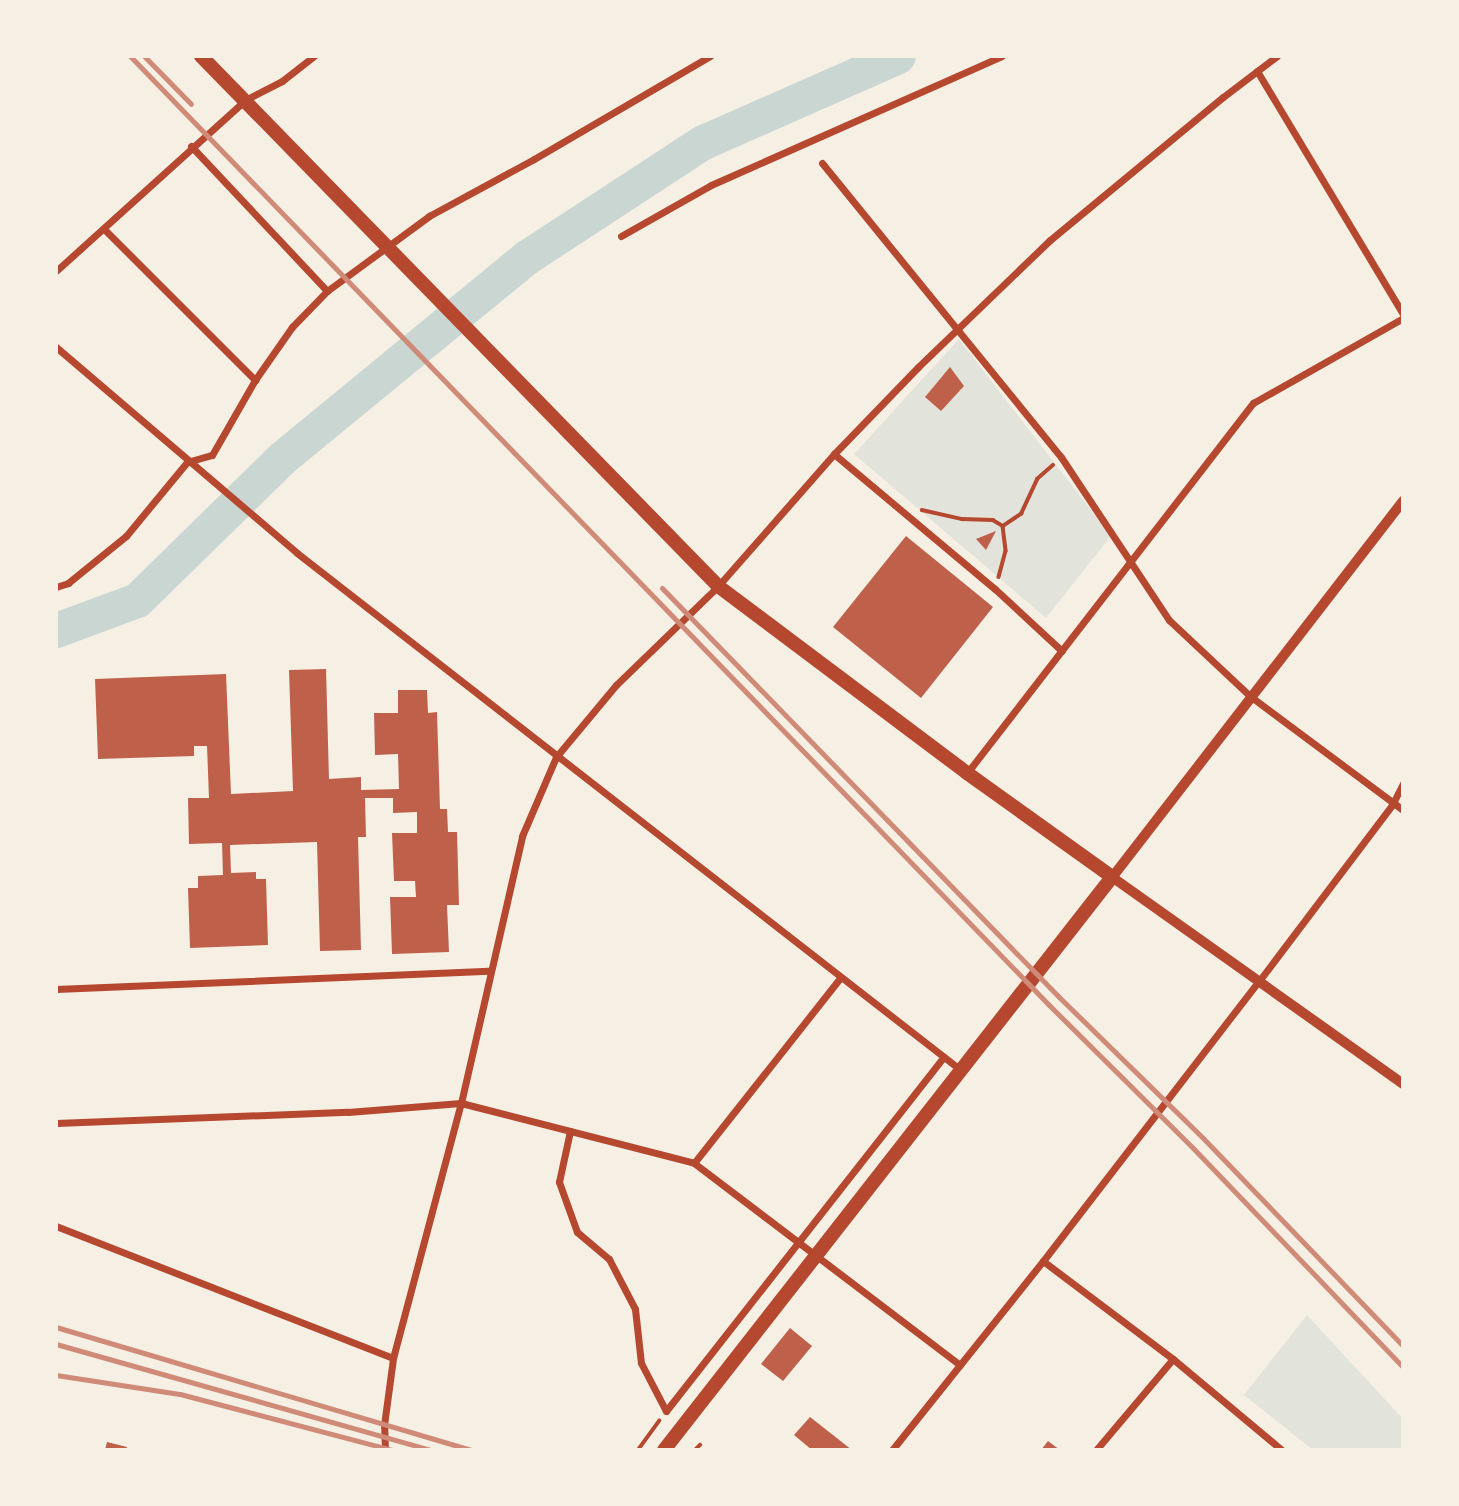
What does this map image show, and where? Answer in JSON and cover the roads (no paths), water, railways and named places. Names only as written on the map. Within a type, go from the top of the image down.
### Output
[{"type":"highway","points":[[201,56],[719,586],[967,773],[1112,877],[664,1450]]},
{"type":"street","points":[[56,271],[191,146],[245,100],[282,81],[314,56]]},
{"type":"street","points":[[56,587],[68,583],[126,536],[187,462],[212,456],[256,380],[292,327],[327,291],[429,216],[534,159],[710,56]]},
{"type":"street","points":[[621,236],[711,185],[1002,56]]},
{"type":"street","points":[[385,1450],[384,1425],[393,1358],[461,1103],[489,971],[522,836],[556,757],[617,685],[719,586],[834,453],[959,328],[1050,240],[1277,56]]},
{"type":"street","points":[[967,773],[1253,403],[1403,316],[1257,71]]},
{"type":"street","points":[[191,146],[327,291]]},
{"type":"street","points":[[822,163],[959,328],[1061,457],[1170,620],[1250,696],[1392,805],[1403,810]]},
{"type":"street","points":[[104,229],[256,380]]},
{"type":"street","points":[[56,347],[187,462],[266,526],[556,757],[962,1072]]},
{"type":"street","points":[[834,453],[995,589],[1062,651]]},
{"type":"street","points":[[1403,501],[1112,877],[1403,1084]]},
{"type":"street","points":[[892,1450],[1043,1261],[1259,981],[1392,805],[1403,783]]},
{"type":"street","points":[[56,989],[489,971]]},
{"type":"street","points":[[694,1163],[840,978]]},
{"type":"street","points":[[570,1131],[559,1181],[577,1232],[610,1259],[635,1310],[641,1363],[666,1411],[944,1057]]},
{"type":"street","points":[[56,1123],[348,1112],[461,1103],[694,1163],[799,1240],[960,1365]]},
{"type":"street","points":[[56,1226],[393,1358]]},
{"type":"street","points":[[1043,1261],[1173,1359],[1282,1450]]},
{"type":"street","points":[[1096,1450],[1173,1359]]},
{"type":"waterway","points":[[56,630],[137,600],[282,458],[527,257],[701,143],[898,56]]},
{"type":"railway","points":[[130,56],[1403,1367]]},
{"type":"railway","points":[[144,56],[191,104]]},
{"type":"railway","points":[[662,588],[1058,996],[1203,1138],[1403,1346]]},
{"type":"railway","points":[[56,1327],[471,1450]]},
{"type":"railway","points":[[56,1344],[430,1450]]},
{"type":"railway","points":[[56,1375],[180,1394],[392,1450]]}]
